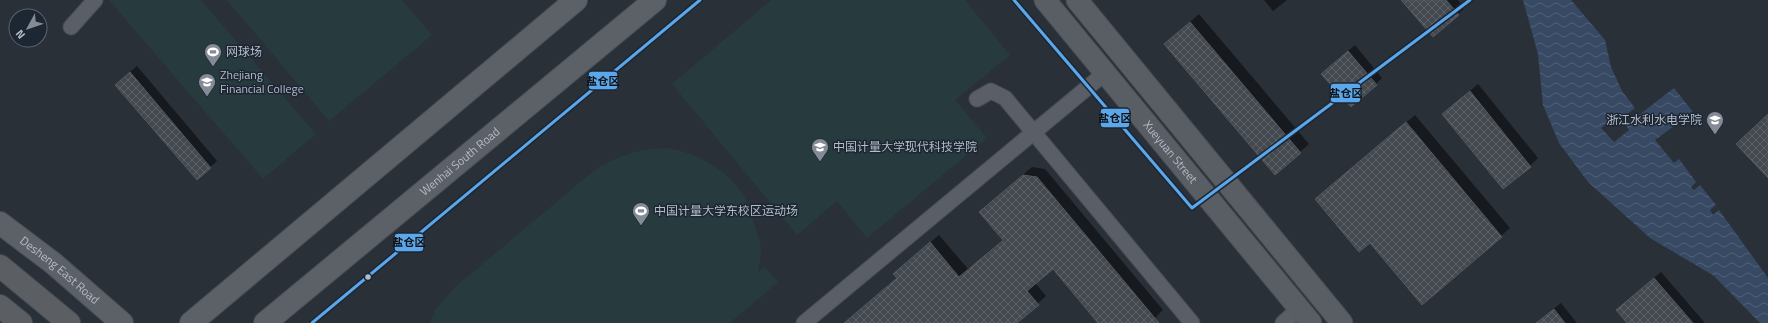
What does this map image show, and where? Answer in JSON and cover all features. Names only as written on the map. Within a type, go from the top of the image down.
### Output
[{"type":"highway","points":[[0,266],[69,323]]},
{"type":"highway","points":[[0,306],[20,323]]},
{"type":"main road","points":[[191,323],[576,0]]},
{"type":"main road","name":"Wenhai South Road","points":[[265,323],[655,0]]},
{"type":"main road","name":"Xueyuan Street","points":[[1045,0],[1305,316]]},
{"type":"main road","points":[[1077,0],[1342,323]]},
{"type":"main road","name":"Desheng East Road","points":[[0,214],[122,323]]},
{"type":"main road","points":[[0,223],[53,262]]},
{"type":"street","points":[[71,27],[95,0]]},
{"type":"street","points":[[804,323],[1105,73]]},
{"type":"street","points":[[977,99],[991,91],[1005,98],[1192,323]]},
{"type":"street","points":[[1282,323],[1305,316]]},
{"type":"green space","name":"网球场","points":[[109,0],[201,0],[316,134],[263,179]]},
{"type":"green space","points":[[227,0],[402,0],[432,35],[329,121]]},
{"type":"green space","points":[[771,0],[965,0],[1010,55],[955,100],[987,138],[867,238],[837,201],[797,235],[672,84]]},
{"type":"green space","name":"中国计量大学东校区运动场","points":[[667,148],[690,154],[712,165],[723,172],[740,190],[746,200],[760,243],[761,253],[758,272],[765,267],[778,282],[730,323],[430,323],[436,309],[454,288],[597,168],[639,151]]},
{"type":"water","points":[[1523,0],[1571,0],[1605,40],[1611,67],[1622,91],[1635,108],[1621,119],[1617,115],[1601,128],[1614,142],[1629,130],[1626,125],[1674,88],[1693,112],[1655,140],[1674,163],[1679,159],[1696,182],[1691,187],[1694,190],[1700,185],[1716,205],[1710,210],[1713,215],[1719,210],[1768,278],[1768,323],[1760,323],[1714,276],[1650,238],[1588,182],[1559,143],[1543,105],[1538,54]]},
{"type":"building","points":[[1401,0],[1446,0],[1459,15],[1433,37]]},
{"type":"building","points":[[1190,22],[1301,153],[1275,175],[1164,44]]},
{"type":"building","points":[[1348,51],[1377,85],[1351,107],[1321,74]]},
{"type":"building","points":[[130,72],[211,168],[197,180],[115,85]]},
{"type":"building","points":[[1470,91],[1531,167],[1503,189],[1442,114]]},
{"type":"building","points":[[1768,114],[1768,178],[1736,144]]},
{"type":"building","points":[[1406,122],[1502,237],[1422,305],[1370,243],[1359,252],[1315,199]]},
{"type":"building","points":[[1023,175],[1037,177],[1159,323],[1098,323],[1053,269],[1027,291],[1039,305],[1017,323],[844,323],[897,278],[893,274],[930,242],[959,277],[1003,240],[979,212]]},
{"type":"building","points":[[1654,278],[1693,323],[1627,323],[1616,310]]},
{"type":"building","points":[[1554,309],[1565,323],[1536,323]]},
{"type":"transit line","name":"盐仓区","points":[[312,323],[700,0]]},
{"type":"transit line","name":"盐仓区","points":[[1014,0],[1192,208],[1470,0]]},
{"type":"place","name":"网球场","points":[[213,67]]},
{"type":"place","name":"Zhejiang Financial College","points":[[207,97]]},
{"type":"place","name":"浙江水利水电学院","points":[[1715,135]]},
{"type":"place","name":"中国计量大学现代科技学院","points":[[820,162]]},
{"type":"place","name":"中国计量大学东校区运动场","points":[[641,226]]}]
